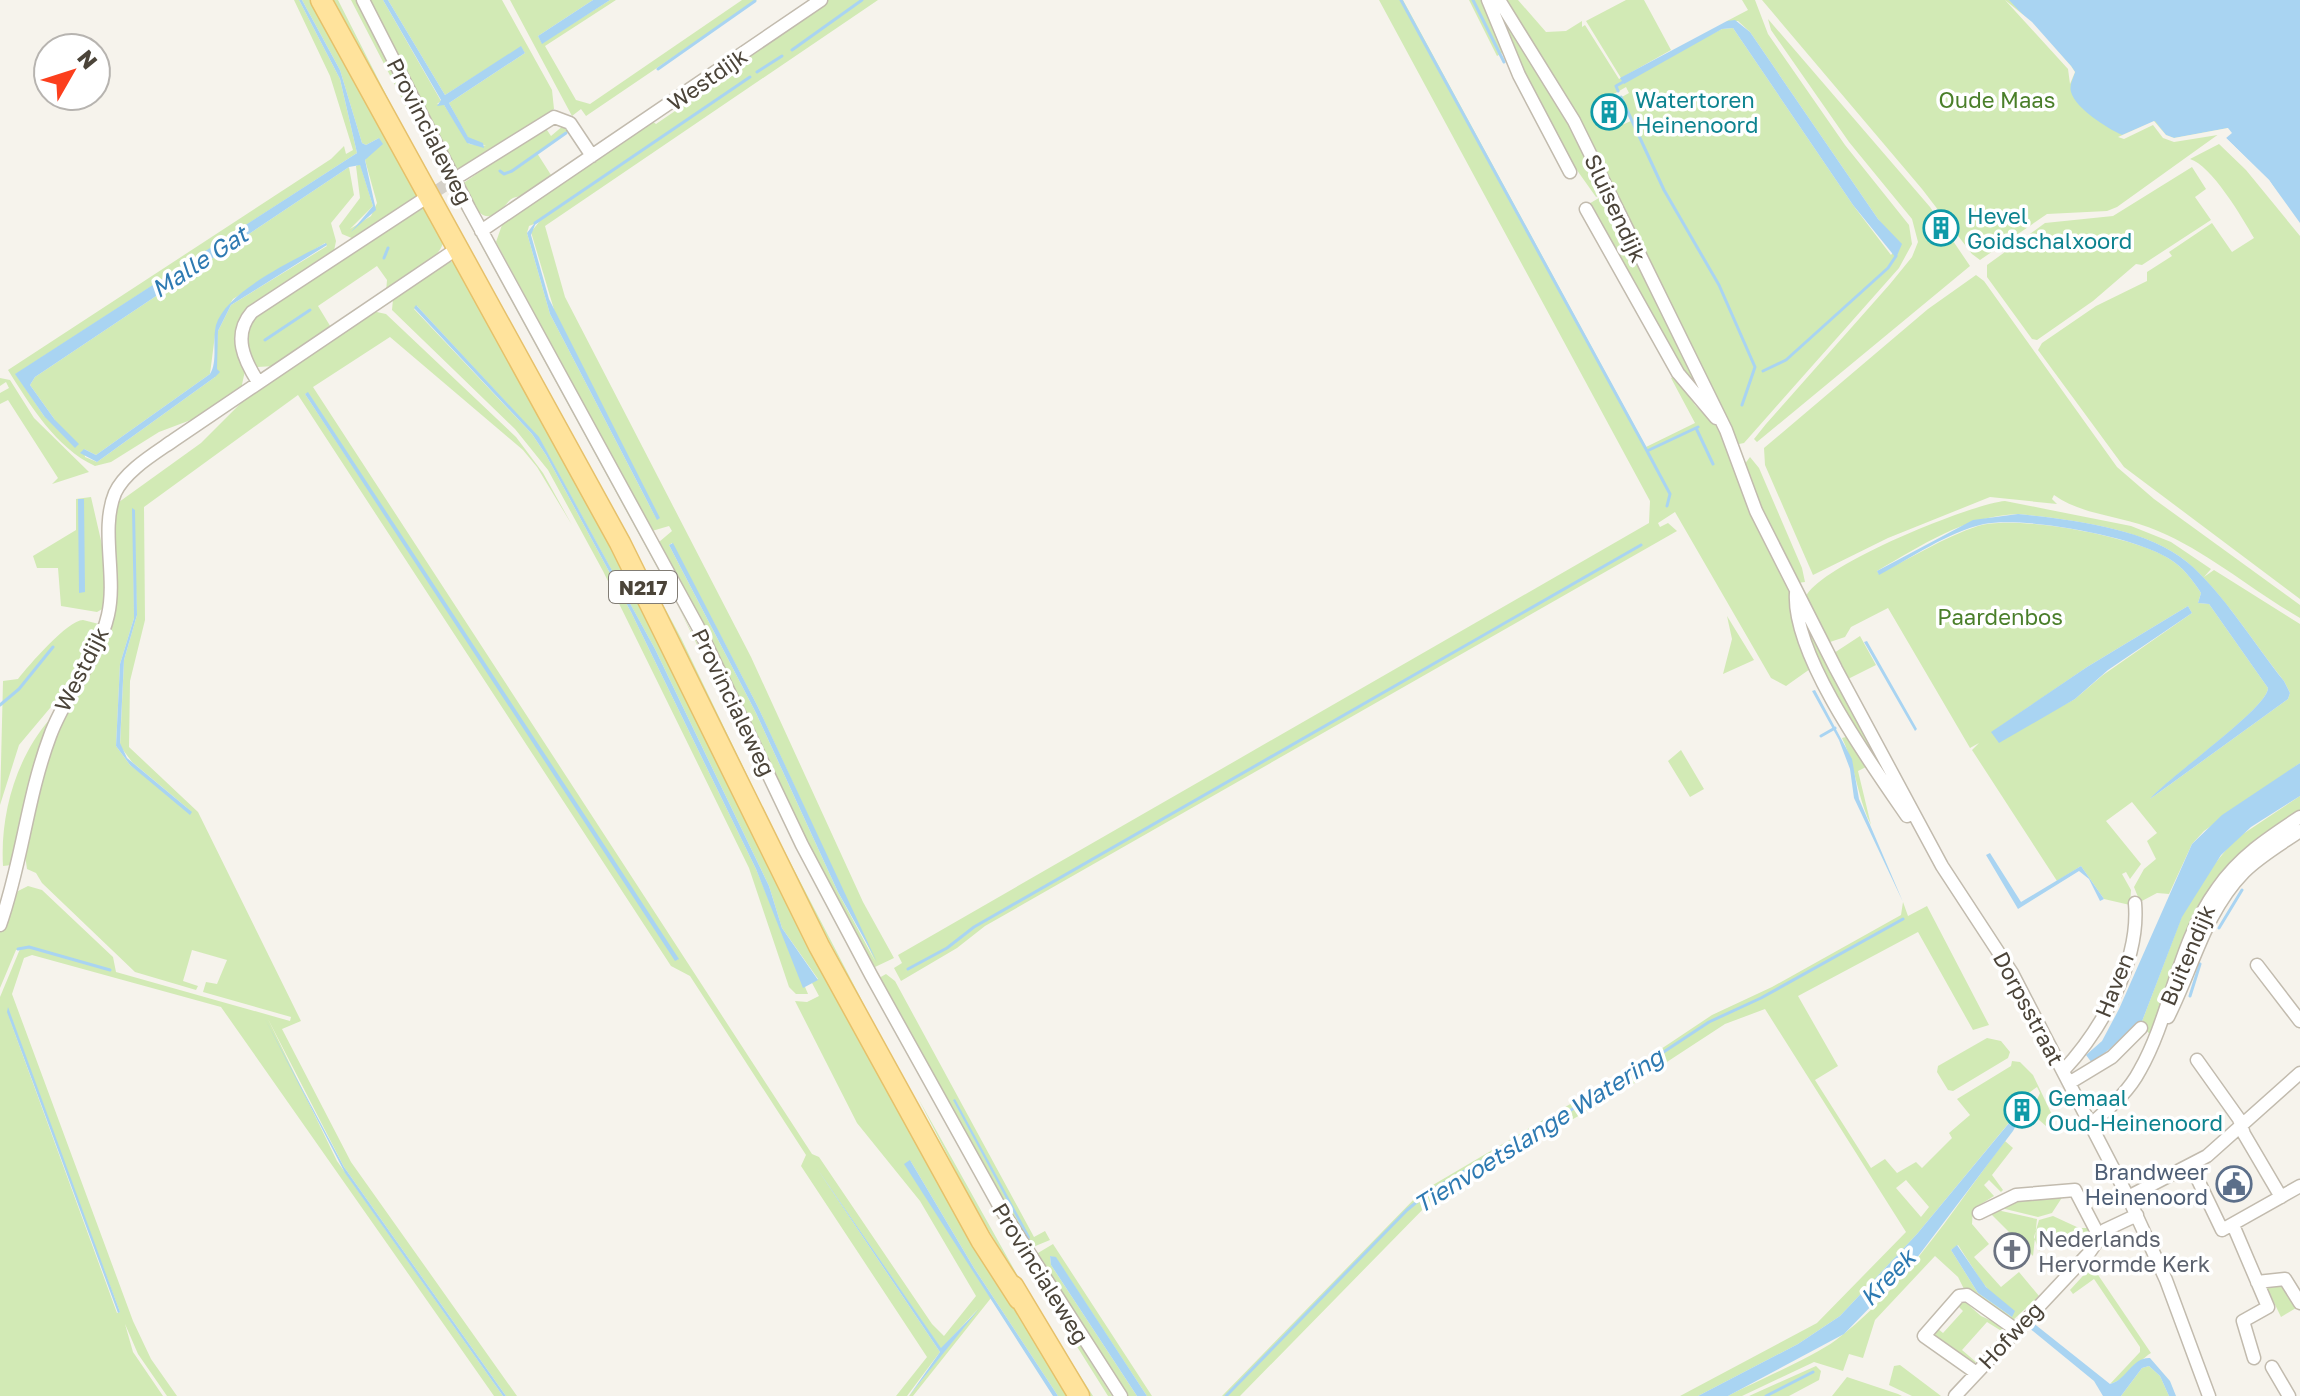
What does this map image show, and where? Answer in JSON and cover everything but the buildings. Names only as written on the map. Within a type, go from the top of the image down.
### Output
[{"type":"main road","name":"Provincialeweg","points":[[321,0],[631,565],[800,904],[826,944],[1019,1299],[1079,1396]]},
{"type":"street","name":"Provincialeweg","points":[[363,0],[481,231],[687,606],[802,845],[878,989],[1005,1216],[1121,1396]]},
{"type":"street","name":"Westdijk","points":[[481,231],[821,0]]},
{"type":"street","name":"Sluisendijk","points":[[1488,0],[1519,75],[1570,172]]},
{"type":"street","name":"Sluisendijk","points":[[1499,0],[1569,110],[1722,423],[1752,503],[1826,649]]},
{"type":"street","points":[[461,175],[554,117],[570,123],[592,156]]},
{"type":"street","points":[[258,382],[241,344],[244,323],[252,312],[421,201]]},
{"type":"street","name":"Sluisendijk","points":[[1586,209],[1678,373],[1706,409],[1722,423]]},
{"type":"street","name":"Westdijk","points":[[0,925],[16,878],[49,736],[106,623],[112,587],[111,519],[117,490],[150,457],[458,248]]},
{"type":"street","name":"Dorpsstraat","points":[[1796,591],[1796,614],[1816,673],[1866,757],[1932,847],[2012,973],[2137,1215],[2166,1280],[2209,1396]]},
{"type":"street","name":"Dorpsstraat","points":[[1826,649],[1932,847]]},
{"type":"street","name":"Buitendijk","points":[[2090,1125],[2132,1083],[2155,1036],[2187,942],[2215,891],[2245,856],[2300,817]]},
{"type":"street","name":"Buitendijk","points":[[2155,1036],[2168,1018],[2205,929],[2225,896],[2250,866],[2300,831]]},
{"type":"street","name":"Haven","points":[[2066,1077],[2096,1029],[2117,987],[2134,933],[2135,903]]},
{"type":"street","points":[[2257,965],[2300,1021]]},
{"type":"street","name":"Haven","points":[[2066,1077],[2085,1075],[2119,1052],[2141,1028]]},
{"type":"street","points":[[2074,1060],[2085,1075]]},
{"type":"street","points":[[2197,1060],[2242,1128],[2281,1197]]},
{"type":"street","points":[[2128,1197],[2198,1162],[2242,1128],[2300,1073]]},
{"type":"street","points":[[2197,1178],[2222,1230],[2300,1186]]},
{"type":"street","points":[[1979,1213],[2016,1195],[2075,1190],[2099,1236]]},
{"type":"street","name":"Hofweg","points":[[1955,1396],[2089,1253],[2099,1236],[2137,1215]]},
{"type":"street","points":[[2233,1225],[2268,1307],[2243,1321],[2254,1358]]},
{"type":"street","points":[[2257,1282],[2285,1279],[2300,1303]]},
{"type":"street","points":[[1975,1372],[1924,1336],[1959,1296],[1967,1295],[2015,1329]]},
{"type":"street","points":[[2272,1367],[2289,1396]]},
{"type":"green space","points":[[294,0],[299,0],[340,79],[357,153],[16,374],[44,416],[55,420],[30,385],[35,377],[349,167],[354,195],[331,223],[336,241],[334,251],[244,312],[235,338],[245,371],[241,389],[204,415],[159,432],[111,462],[95,466],[81,458],[45,424],[8,370],[331,159],[344,146],[346,154],[353,150],[330,76]],"holes":[[[325,243],[327,246],[231,305],[218,331],[215,377],[97,462],[85,457],[84,449],[96,455],[210,374],[216,327],[233,299]]]},
{"type":"green space","points":[[302,0],[315,0],[421,195],[354,239],[342,234],[339,226],[360,198],[356,166],[360,164],[373,206],[350,229],[371,216],[377,203],[365,160],[379,138],[366,145],[362,143],[340,70]]},
{"type":"green space","points":[[329,0],[338,0],[408,138]]},
{"type":"green space","points":[[351,0],[358,0],[447,176],[443,178]]},
{"type":"green space","points":[[368,0],[383,0],[441,101],[437,104],[444,105],[469,144],[486,146],[468,138],[449,103],[525,53],[521,47],[445,95],[388,0],[502,0],[552,90],[554,109],[455,171]]},
{"type":"green space","points":[[510,0],[593,0],[538,36],[542,43],[610,0],[616,0],[545,46],[576,100],[590,104],[742,0],[757,0],[586,116],[581,109],[572,116]]},
{"type":"green space","points":[[828,0],[878,0],[545,226],[565,297],[751,657],[863,902],[894,958],[875,967],[827,885],[718,655],[659,542],[672,531],[669,526],[652,531],[496,242],[503,222],[652,121],[656,124],[694,98],[691,94]],"holes":[[[539,222],[531,232],[555,313],[657,520],[550,314],[527,233],[529,226]],[[672,543],[758,707],[875,961],[838,892],[756,713],[669,545]]]},
{"type":"green space","points":[[1379,0],[1403,0],[1646,447],[1695,423],[1671,378],[1675,376],[1695,405],[1721,431],[1790,594],[1810,669],[1786,686],[1771,678],[1675,512],[1658,523],[1660,527],[1668,523],[1677,531],[985,926],[957,948],[901,981],[894,968],[902,963],[898,955],[1649,523],[1650,501]]},
{"type":"green space","points":[[1469,0],[1486,0],[1504,52],[1497,56]]},
{"type":"green space","points":[[1495,0],[1563,110],[1603,194],[1596,197],[1574,166],[1514,53]]},
{"type":"green space","points":[[1504,0],[1518,0],[1546,32],[1566,31],[1582,21],[1582,27],[1585,25],[1619,79],[1722,29],[1733,28],[1853,205],[1891,255],[1899,245],[1750,32],[1738,21],[1727,21],[1748,10],[1742,0],[1755,0],[1768,34],[1845,145],[1909,225],[1912,244],[1899,268],[1744,443],[1739,444]],"holes":[[[1626,87],[1629,93],[1620,98],[1631,121],[1608,131],[1598,111],[1610,104],[1607,98]]]},
{"type":"green space","points":[[1626,0],[1644,0],[1671,50],[1621,78],[1586,21]]},
{"type":"green space","name":"Oude Maas","points":[[1762,0],[2027,0],[2230,126],[2117,207],[2107,211],[2047,214],[1980,260]]},
{"type":"green space","points":[[1768,19],[1930,207],[1970,266],[1757,442],[1754,439],[1766,424],[1912,257],[1918,242],[1912,219],[1849,142],[1771,30]]},
{"type":"green space","points":[[564,125],[569,131],[537,153],[551,175],[524,195],[511,199],[493,215],[481,214],[462,184],[545,127],[551,136]]},
{"type":"green space","points":[[2219,144],[2246,170],[2300,236],[2300,599],[2124,467],[2038,350],[2042,343],[2096,306],[2147,281],[2147,272],[2172,256],[2169,252],[2212,223],[2232,252],[2254,238],[2216,181],[2190,159]]},
{"type":"green space","points":[[2192,167],[2206,189],[2195,197],[2211,220],[2142,265],[2136,264],[2093,301],[2037,340],[2032,339],[1987,277],[1987,265],[2045,223],[2113,216]]},
{"type":"green space","points":[[454,188],[673,596],[715,679],[756,762],[796,846],[677,604],[451,190]]},
{"type":"green space","points":[[1604,195],[1711,410],[1689,385],[1587,205]]},
{"type":"green space","points":[[426,204],[443,240],[442,247],[429,262],[386,292],[387,280],[377,266],[318,306],[332,329],[276,366],[257,367],[247,344],[252,319]]},
{"type":"green space","points":[[448,261],[456,263],[586,492],[973,1245],[1072,1396],[1058,1396],[974,1268],[910,1160],[918,1184],[991,1298],[913,1396],[909,1396],[978,1309],[941,1349],[816,1167],[940,1352],[907,1396],[896,1396],[927,1357],[801,1166],[806,1155],[690,976],[671,966],[298,395],[144,507],[145,620],[130,681],[129,747],[198,812],[301,1021],[282,1029],[351,1162],[517,1396],[506,1396],[344,1167],[268,1019],[337,1161],[503,1396],[494,1396],[221,1007],[32,955],[24,958],[12,994],[133,1321],[151,1359],[177,1396],[167,1396],[138,1354],[125,1324],[133,1352],[163,1396],[0,1396],[0,997],[20,949],[16,950],[0,988],[0,933],[18,891],[28,886],[42,890],[113,957],[116,972],[290,1021],[291,1017],[203,992],[206,982],[217,984],[227,960],[192,950],[183,981],[198,986],[196,990],[135,972],[42,883],[36,873],[27,869],[25,855],[48,752],[116,583],[115,517],[119,502],[201,443],[250,394],[372,311],[386,314],[516,437],[543,473],[572,525],[537,467],[523,450],[390,337],[313,387],[812,1154],[819,1157],[932,1324],[944,1336],[976,1296],[920,1201],[857,1123],[795,1001],[807,1002],[819,996],[812,983],[818,979],[782,928],[769,886],[655,649],[539,438],[417,306],[414,309],[532,434],[546,455],[631,612],[756,869],[808,994],[796,994],[789,987],[749,868],[603,571],[548,470],[515,429],[392,310],[393,299]],"holes":[[[308,393],[678,960],[305,394]],[[133,508],[137,615],[124,660],[120,746],[132,762],[192,812],[130,765],[116,746],[120,664],[134,618]],[[7,1012],[120,1312],[117,1313]]]},
{"type":"green space","points":[[1976,275],[1984,281],[2117,467],[2154,499],[2300,605],[2300,618],[2177,540],[2145,526],[2091,512],[2054,495],[2052,499],[2057,504],[1990,497],[1888,538],[1813,575],[1765,465],[1764,448],[1928,309]]},
{"type":"green space","points":[[0,378],[10,380],[34,418],[89,472],[52,484],[58,478],[8,400],[0,404],[0,393],[9,388],[6,382],[0,386]]},
{"type":"green space","points":[[1750,457],[1759,468],[1802,568],[1805,582],[1797,583],[1760,510],[1744,465]]},
{"type":"green space","points":[[605,496],[681,638],[775,833],[870,1016],[801,889]]},
{"type":"green space","points":[[91,497],[108,571],[104,608],[97,612],[61,606],[58,568],[37,568],[33,556],[76,530],[76,499]]},
{"type":"green space","name":"Paardenbos","points":[[2005,501],[2131,526],[2171,542],[2211,569],[2204,577],[2214,570],[2300,624],[2300,763],[2204,831],[2192,844],[2169,894],[2157,893],[2140,902],[2134,887],[2144,869],[2156,859],[2147,841],[2157,833],[2132,802],[2106,821],[2141,864],[2130,879],[2126,872],[2122,874],[2131,890],[2130,905],[2104,899],[2081,866],[2057,881],[1972,750],[1979,743],[1970,748],[1888,608],[1851,627],[1845,637],[1830,642],[1805,599],[1814,586],[1863,555],[1928,525]],"holes":[[[2018,514],[2106,527],[2170,550],[2201,575],[2226,603],[2284,681],[2290,693],[2288,699],[2150,799],[2252,711],[2264,698],[2268,688],[2209,604],[2198,603],[2201,593],[2187,574],[2168,558],[2130,542],[2046,525],[1996,523],[1965,531],[1879,574],[1877,571],[1962,526]],[[2188,606],[2192,613],[2103,675],[2075,699],[2034,721],[1992,732],[2087,667]]]},
{"type":"green space","points":[[1801,611],[1909,812],[1821,677]]},
{"type":"green space","points":[[1727,616],[1754,660],[1723,674],[1732,639]]},
{"type":"green space","points":[[83,620],[99,624],[66,689],[19,745],[0,805],[3,681],[18,679],[59,635]]},
{"type":"green space","points":[[1860,636],[1876,665],[1846,680],[1834,653]]},
{"type":"green space","points":[[50,719],[12,865],[3,866],[4,827],[19,769]]},
{"type":"green space","points":[[1846,737],[1868,766],[1858,771],[1871,825],[1842,738]]},
{"type":"green space","points":[[1681,750],[1704,789],[1690,797],[1668,761]]},
{"type":"green space","points":[[2300,796],[2300,815],[2260,842],[2152,1037],[2141,1024],[2182,916],[2205,876],[2234,840]]},
{"type":"green space","points":[[1903,902],[1908,916],[1927,906],[1989,1025],[1973,1030],[1918,932],[1798,996],[1838,1066],[1815,1080],[1871,1168],[1885,1159],[1897,1173],[1916,1162],[1922,1168],[1952,1138],[1949,1133],[1970,1115],[1957,1099],[2011,1066],[2012,1061],[2020,1062],[2033,1075],[2055,1121],[2046,1126],[2031,1113],[2040,1093],[2037,1087],[2023,1097],[2008,1117],[2011,1120],[2008,1124],[1917,1234],[1840,1316],[1798,1344],[1698,1396],[1680,1396],[1817,1323],[1906,1232],[1765,1009],[1725,1024],[1624,1090],[1433,1199],[1240,1396],[1222,1396],[1421,1192],[1640,1063],[1712,1015],[1772,987],[1901,915]],"holes":[[[1906,1180],[1929,1207],[1921,1217],[1896,1188]]]},
{"type":"green space","points":[[886,974],[895,981],[1034,1237],[1045,1231],[1050,1240],[1028,1246],[879,978]]},
{"type":"green space","points":[[1987,1038],[2001,1041],[2010,1052],[2008,1058],[1953,1091],[1948,1090],[1937,1072],[1938,1066]]},
{"type":"green space","points":[[918,1098],[1029,1296],[1093,1396],[1087,1396],[969,1197]]},
{"type":"green space","points":[[2005,1141],[2013,1148],[1992,1175],[2003,1190],[2001,1192],[1989,1180],[1984,1185],[1994,1196],[1973,1209],[1972,1224],[1989,1244],[1974,1257],[2001,1287],[2019,1272],[2039,1296],[2012,1321],[1965,1291],[1958,1277],[1935,1256],[1875,1320],[1863,1358],[1849,1354],[1843,1371],[1814,1362],[1742,1396],[1728,1396],[1825,1347],[1861,1319],[1906,1272]],"holes":[[[1958,1245],[1982,1282],[2012,1317],[1978,1293],[1951,1250]]]},
{"type":"green space","points":[[2063,1196],[2052,1213],[2038,1217],[2001,1208],[2017,1198]]},
{"type":"green space","points":[[990,1202],[1112,1396],[1108,1396]]},
{"type":"green space","points":[[1997,1210],[2037,1219],[2033,1256],[1991,1214]]},
{"type":"green space","points":[[2053,1216],[2079,1228],[2089,1228],[2092,1242],[2088,1246],[2077,1229],[2039,1251],[2034,1237],[2039,1220]]},
{"type":"green space","points":[[1053,1244],[1152,1396],[1147,1396],[1056,1258],[1050,1256],[1051,1265],[1137,1396],[1126,1396],[1036,1259],[1038,1253]]},
{"type":"green space","points":[[2092,1266],[2151,1353],[2121,1379],[2110,1384],[2140,1352],[2140,1347],[2094,1279],[2073,1294],[2070,1290]]},
{"type":"green space","points":[[2283,1286],[2296,1308],[2281,1317],[2267,1288]]},
{"type":"green space","points":[[1963,1300],[1981,1316],[2008,1328],[2003,1332],[1987,1322],[1962,1350],[1976,1362],[1973,1365],[1932,1337],[1937,1328],[1943,1333],[1963,1311],[1957,1305]]},
{"type":"green space","points":[[1900,1365],[1941,1396],[1912,1396],[1889,1385],[1894,1366]]},
{"type":"green space","points":[[1816,1366],[1821,1371],[1819,1380],[1789,1396],[1749,1396]]},
{"type":"green space","points":[[2149,1366],[2160,1376],[2169,1396],[2121,1396],[2142,1368]]},
{"type":"green space","points":[[1847,1377],[1898,1394],[1902,1396],[1832,1396]]},
{"type":"water","name":"Malle Gat","points":[[299,0],[302,0],[340,70],[362,143],[366,145],[379,138],[383,144],[365,160],[376,210],[351,232],[373,206],[360,165],[349,167],[35,377],[30,385],[55,420],[79,444],[75,448],[44,416],[15,374],[357,153],[340,79]]},
{"type":"water","points":[[383,0],[388,0],[445,95],[521,46],[525,53],[449,103],[468,137],[483,143],[484,148],[467,143],[444,105],[437,106],[441,100]]},
{"type":"water","points":[[593,0],[610,0],[542,44],[538,36]]},
{"type":"water","points":[[2009,0],[2300,0],[2300,223],[2269,180],[2226,138],[2228,128],[2174,138],[2166,135],[2155,121],[2122,135],[2093,117],[2079,105],[2071,92],[2075,72],[2071,66]]},
{"type":"water","points":[[1735,20],[1750,32],[1878,219],[1902,244],[1896,258],[1853,205],[1733,28],[1722,29],[1624,84],[1620,78],[1727,21]]},
{"type":"water","points":[[537,220],[531,235],[549,299],[660,518],[657,520],[550,314],[527,233]]},
{"type":"water","points":[[326,243],[231,305],[218,331],[217,369],[220,372],[215,377],[97,462],[80,453],[84,449],[96,455],[210,374],[214,363],[216,325],[222,312],[247,288]]},
{"type":"water","points":[[416,305],[539,437],[655,649],[769,886],[782,928],[818,980],[803,988],[756,869],[631,612],[546,455],[532,434],[414,308]]},
{"type":"water","points":[[308,392],[679,959],[675,961],[305,394]]},
{"type":"water","points":[[78,499],[84,499],[85,592],[79,593]]},
{"type":"water","points":[[132,508],[135,510],[137,615],[124,660],[120,743],[127,758],[192,812],[190,815],[130,765],[116,746],[120,664],[134,618]]},
{"type":"water","points":[[2018,514],[2107,527],[2170,550],[2200,574],[2226,603],[2284,681],[2290,693],[2288,699],[2150,799],[2252,711],[2264,698],[2268,688],[2209,604],[2198,603],[2201,593],[2187,574],[2168,558],[2130,542],[2051,525],[1984,524],[1943,539],[1879,575],[1877,571],[1973,520]]},
{"type":"water","points":[[673,543],[758,707],[877,962],[838,892],[756,713],[669,545]]},
{"type":"water","points":[[2188,606],[2192,613],[2108,670],[2075,699],[1999,743],[1991,732],[2087,667]]},
{"type":"water","points":[[1867,641],[1917,729],[1915,731],[1864,642]]},
{"type":"water","points":[[1815,690],[1852,759],[1859,799],[1903,902],[1854,798],[1850,769],[1839,740],[1812,691]]},
{"type":"water","points":[[2300,763],[2300,796],[2251,827],[2221,855],[2182,917],[2141,1024],[2092,1063],[2086,1055],[2102,1041],[2119,1009],[2192,844],[2222,815]]},
{"type":"water","points":[[1990,853],[2021,902],[2081,866],[2104,899],[2100,901],[2089,879],[2079,871],[2018,909],[1986,855]]},
{"type":"water","points":[[8,1007],[120,1312],[118,1313],[7,1012]]},
{"type":"water","points":[[265,1019],[344,1167],[506,1396],[503,1396],[345,1173]]},
{"type":"water","points":[[953,1100],[1030,1237],[1029,1241]]},
{"type":"water","name":"Kreek","points":[[2019,1111],[2022,1114],[2013,1131],[1913,1263],[1844,1334],[1728,1396],[1698,1396],[1798,1344],[1840,1316],[1917,1234]]},
{"type":"water","points":[[910,1160],[974,1268],[1058,1396],[1053,1396],[904,1164]]},
{"type":"water","points":[[816,1167],[941,1348],[979,1309],[909,1396],[940,1352]]},
{"type":"water","points":[[1957,1245],[1986,1287],[2015,1311],[2012,1317],[1978,1293],[1951,1250]]},
{"type":"water","points":[[1050,1256],[1056,1257],[1147,1396],[1137,1396],[1051,1265]]},
{"type":"water","points":[[2032,1322],[2110,1384],[2139,1361],[2150,1358],[2170,1381],[2176,1396],[2169,1396],[2160,1376],[2149,1366],[2142,1368],[2121,1396],[2103,1396],[2094,1381],[2028,1327]]},
{"type":"pier","points":[[2005,0],[2032,22],[2071,66],[2075,72],[2070,84],[2068,69]]},
{"type":"pier","points":[[2154,121],[2166,135],[2174,138],[2228,128],[2232,133],[2226,138],[2269,180],[2300,227],[2266,182],[2222,140],[2224,134],[2174,142],[2163,138],[2153,125],[2124,139],[2118,137]]},
{"type":"waterway","points":[[792,50],[862,0]]},
{"type":"waterway","points":[[1401,0],[1647,451]]},
{"type":"waterway","points":[[1473,0],[1504,62]]},
{"type":"waterway","points":[[658,69],[755,1]]},
{"type":"waterway","points":[[757,72],[782,56]]},
{"type":"waterway","points":[[535,223],[750,77]]},
{"type":"waterway","points":[[1618,91],[1616,86],[1623,82]]},
{"type":"waterway","points":[[1621,97],[1664,190],[1719,285],[1755,367],[1742,405]]},
{"type":"waterway","points":[[500,171],[504,174],[512,171],[566,133]]},
{"type":"waterway","points":[[384,258],[388,248]]},
{"type":"waterway","points":[[1763,371],[1786,360],[1888,268],[1896,256]]},
{"type":"waterway","points":[[265,340],[310,310]]},
{"type":"waterway","points":[[1667,506],[1670,494],[1647,451],[1698,427]]},
{"type":"waterway","points":[[1696,428],[1713,464]]},
{"type":"waterway","points":[[908,969],[947,948],[974,927],[1641,545]]},
{"type":"waterway","points":[[0,705],[19,689],[53,647]]},
{"type":"waterway","name":"Tienvoetslange Watering","points":[[1821,736],[1835,728]]},
{"type":"waterway","points":[[2219,928],[2242,890]]},
{"type":"waterway","name":"Tienvoetslange Watering","points":[[1226,1396],[1407,1210],[1430,1191],[1609,1088],[1709,1022],[1761,998],[1903,919]]},
{"type":"waterway","points":[[18,949],[29,947],[110,970]]},
{"type":"waterway","points":[[2190,996],[2200,964]]},
{"type":"waterway","points":[[1766,1396],[1813,1372]]},
{"type":"tunnel","points":[[423,200],[461,175]]},
{"type":"place","name":"Watertoren Heinenoord","points":[[1609,112]]},
{"type":"place","name":"Hevel Goidschalxoord","points":[[1941,228]]},
{"type":"place","name":"Gemaal Oud-Heinenoord","points":[[2022,1110]]},
{"type":"place","name":"Brandweer Heinenoord","points":[[2234,1184]]},
{"type":"place","name":"Nederlands Hervormde Kerk","points":[[2012,1251]]}]
